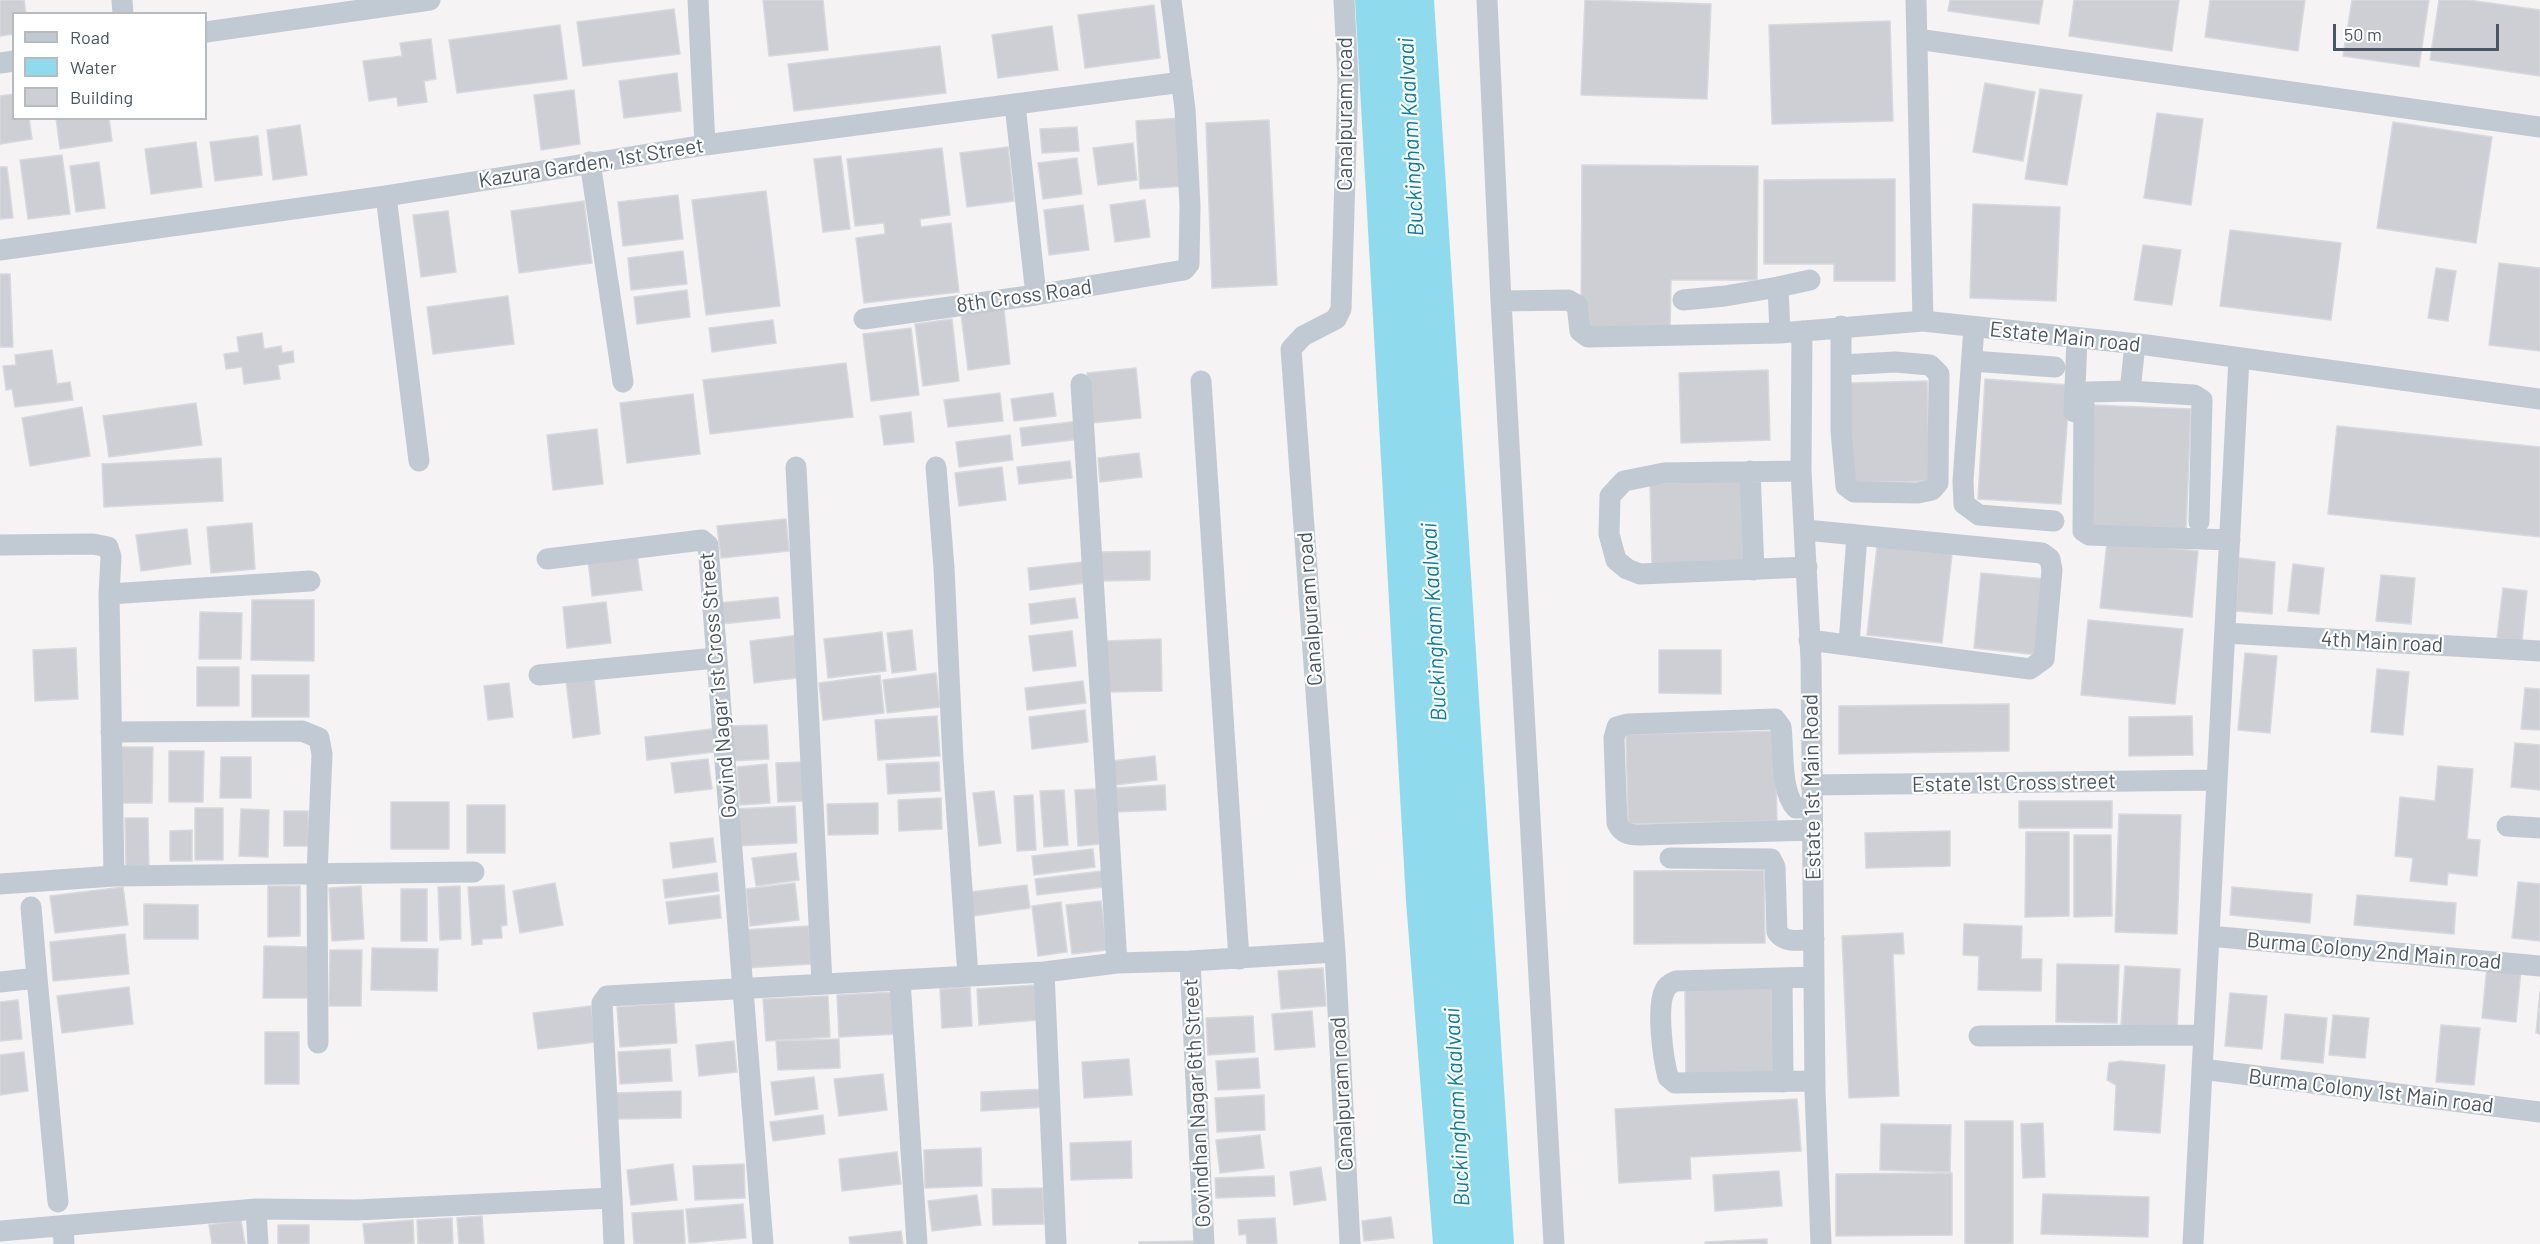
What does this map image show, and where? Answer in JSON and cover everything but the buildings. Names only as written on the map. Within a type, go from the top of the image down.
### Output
[{"type":"street","points":[[207,32],[318,8],[430,0]]},
{"type":"street","points":[[698,0],[705,145]]},
{"type":"street","points":[[1171,0],[1182,82]]},
{"type":"street","name":"Canalpuram road","points":[[1344,0],[1348,78],[1341,309],[1336,319],[1302,336],[1291,349],[1335,952],[1350,1244]]},
{"type":"street","points":[[1487,0],[1501,302],[1554,1244]]},
{"type":"street","points":[[1916,0],[1923,321]]},
{"type":"street","points":[[1917,39],[2540,127]]},
{"type":"street","name":"Kazura Garden, 1st Street","points":[[0,250],[386,196],[705,145],[1182,82]]},
{"type":"street","name":"8th Cross Road","points":[[864,319],[1036,295],[1184,270],[1189,264],[1190,206],[1182,82]]},
{"type":"street","points":[[1015,105],[1036,295]]},
{"type":"street","points":[[590,162],[623,382]]},
{"type":"street","points":[[386,196],[419,461]]},
{"type":"street","points":[[1683,300],[1725,296],[1810,280]]},
{"type":"street","points":[[1778,287],[1780,333]]},
{"type":"street","name":"Estate Main road","points":[[1501,302],[1568,300],[1577,305],[1580,331],[1588,337],[1780,333],[1841,326],[1923,321],[2135,344],[2540,399]]},
{"type":"street","points":[[1841,326],[1841,364],[1841,431],[1846,486],[1854,492],[1878,494],[1918,493],[1932,490],[1938,483],[1939,374],[1930,365],[1863,362],[1841,364]]},
{"type":"street","points":[[1974,327],[1963,481],[1964,504],[1979,515],[2054,521]]},
{"type":"street","name":"Estate 1st Main Road","points":[[1802,331],[1801,471],[1806,530],[1809,640],[1815,1081],[1821,1244]]},
{"type":"street","points":[[2069,505],[2078,339]]},
{"type":"street","points":[[2130,391],[2135,344]]},
{"type":"street","points":[[2193,1244],[2239,358]]},
{"type":"street","points":[[1972,361],[2055,367]]},
{"type":"street","points":[[1201,381],[1239,958]]},
{"type":"street","points":[[1081,384],[1117,963]]},
{"type":"street","points":[[2199,522],[2202,400],[2194,395],[2130,391],[2088,392],[2084,400],[2084,531],[2089,535],[2230,540]]},
{"type":"street","points":[[796,467],[822,983]]},
{"type":"street","points":[[936,467],[968,976]]},
{"type":"street","points":[[1750,471],[1754,570]]},
{"type":"street","points":[[1801,471],[1664,473],[1624,481],[1610,496],[1609,534],[1616,561],[1627,569],[1640,573],[1807,567]]},
{"type":"street","points":[[1806,530],[2042,553],[2050,559],[2052,570],[2044,659],[2030,669],[1809,640]]},
{"type":"street","points":[[1848,644],[1857,535]]},
{"type":"street","name":"Govind Nagar 1st Cross Street","points":[[547,559],[702,540],[706,542],[763,1244]]},
{"type":"street","points":[[0,545],[93,544],[108,547],[111,557],[109,594],[114,876]]},
{"type":"street","points":[[109,594],[310,580]]},
{"type":"street","name":"4th Main road","points":[[2225,633],[2540,651]]},
{"type":"street","points":[[539,675],[716,658]]},
{"type":"street","points":[[1812,807],[1796,808],[1790,802],[1786,785],[1781,727],[1775,719],[1629,723],[1617,727],[1614,738],[1617,823],[1621,831],[1629,835],[1640,835],[1812,830]]},
{"type":"street","points":[[111,732],[302,731],[319,738],[322,754],[317,874],[318,1043]]},
{"type":"street","name":"Estate 1st Cross street","points":[[1811,785],[2217,780]]},
{"type":"street","points":[[2507,826],[2540,828]]},
{"type":"street","points":[[1670,858],[1771,859],[1775,867],[1777,932],[1781,938],[1788,940],[1814,939]]},
{"type":"street","points":[[0,884],[114,876],[474,872]]},
{"type":"street","points":[[31,907],[58,1202]]},
{"type":"street","name":"Burma Colony 2nd Main road","points":[[2209,936],[2540,966]]},
{"type":"street","points":[[614,1244],[602,1003],[604,998],[611,994],[1044,972],[1117,963],[1190,962],[1335,952]]},
{"type":"street","name":"Govindhan Nagar 6th Street","points":[[1190,962],[1204,1244]]},
{"type":"street","points":[[1044,972],[1056,1244]]},
{"type":"street","points":[[1814,977],[1676,981],[1667,986],[1663,992],[1661,1033],[1668,1077],[1675,1083],[1815,1081]]},
{"type":"street","points":[[0,982],[37,978]]},
{"type":"street","points":[[1782,978],[1783,1082]]},
{"type":"street","points":[[900,980],[917,1244]]},
{"type":"street","points":[[1979,1036],[2204,1035]]},
{"type":"street","name":"Burma Colony 1st Main road","points":[[2202,1069],[2540,1112]]},
{"type":"street","points":[[0,1231],[63,1235],[256,1209],[356,1210],[612,1198]]},
{"type":"street","points":[[256,1209],[258,1244]]},
{"type":"water","name":"Buckingham Kaalvaai","points":[[1355,0],[1434,0],[1514,1244],[1433,1244],[1406,901]]}]
